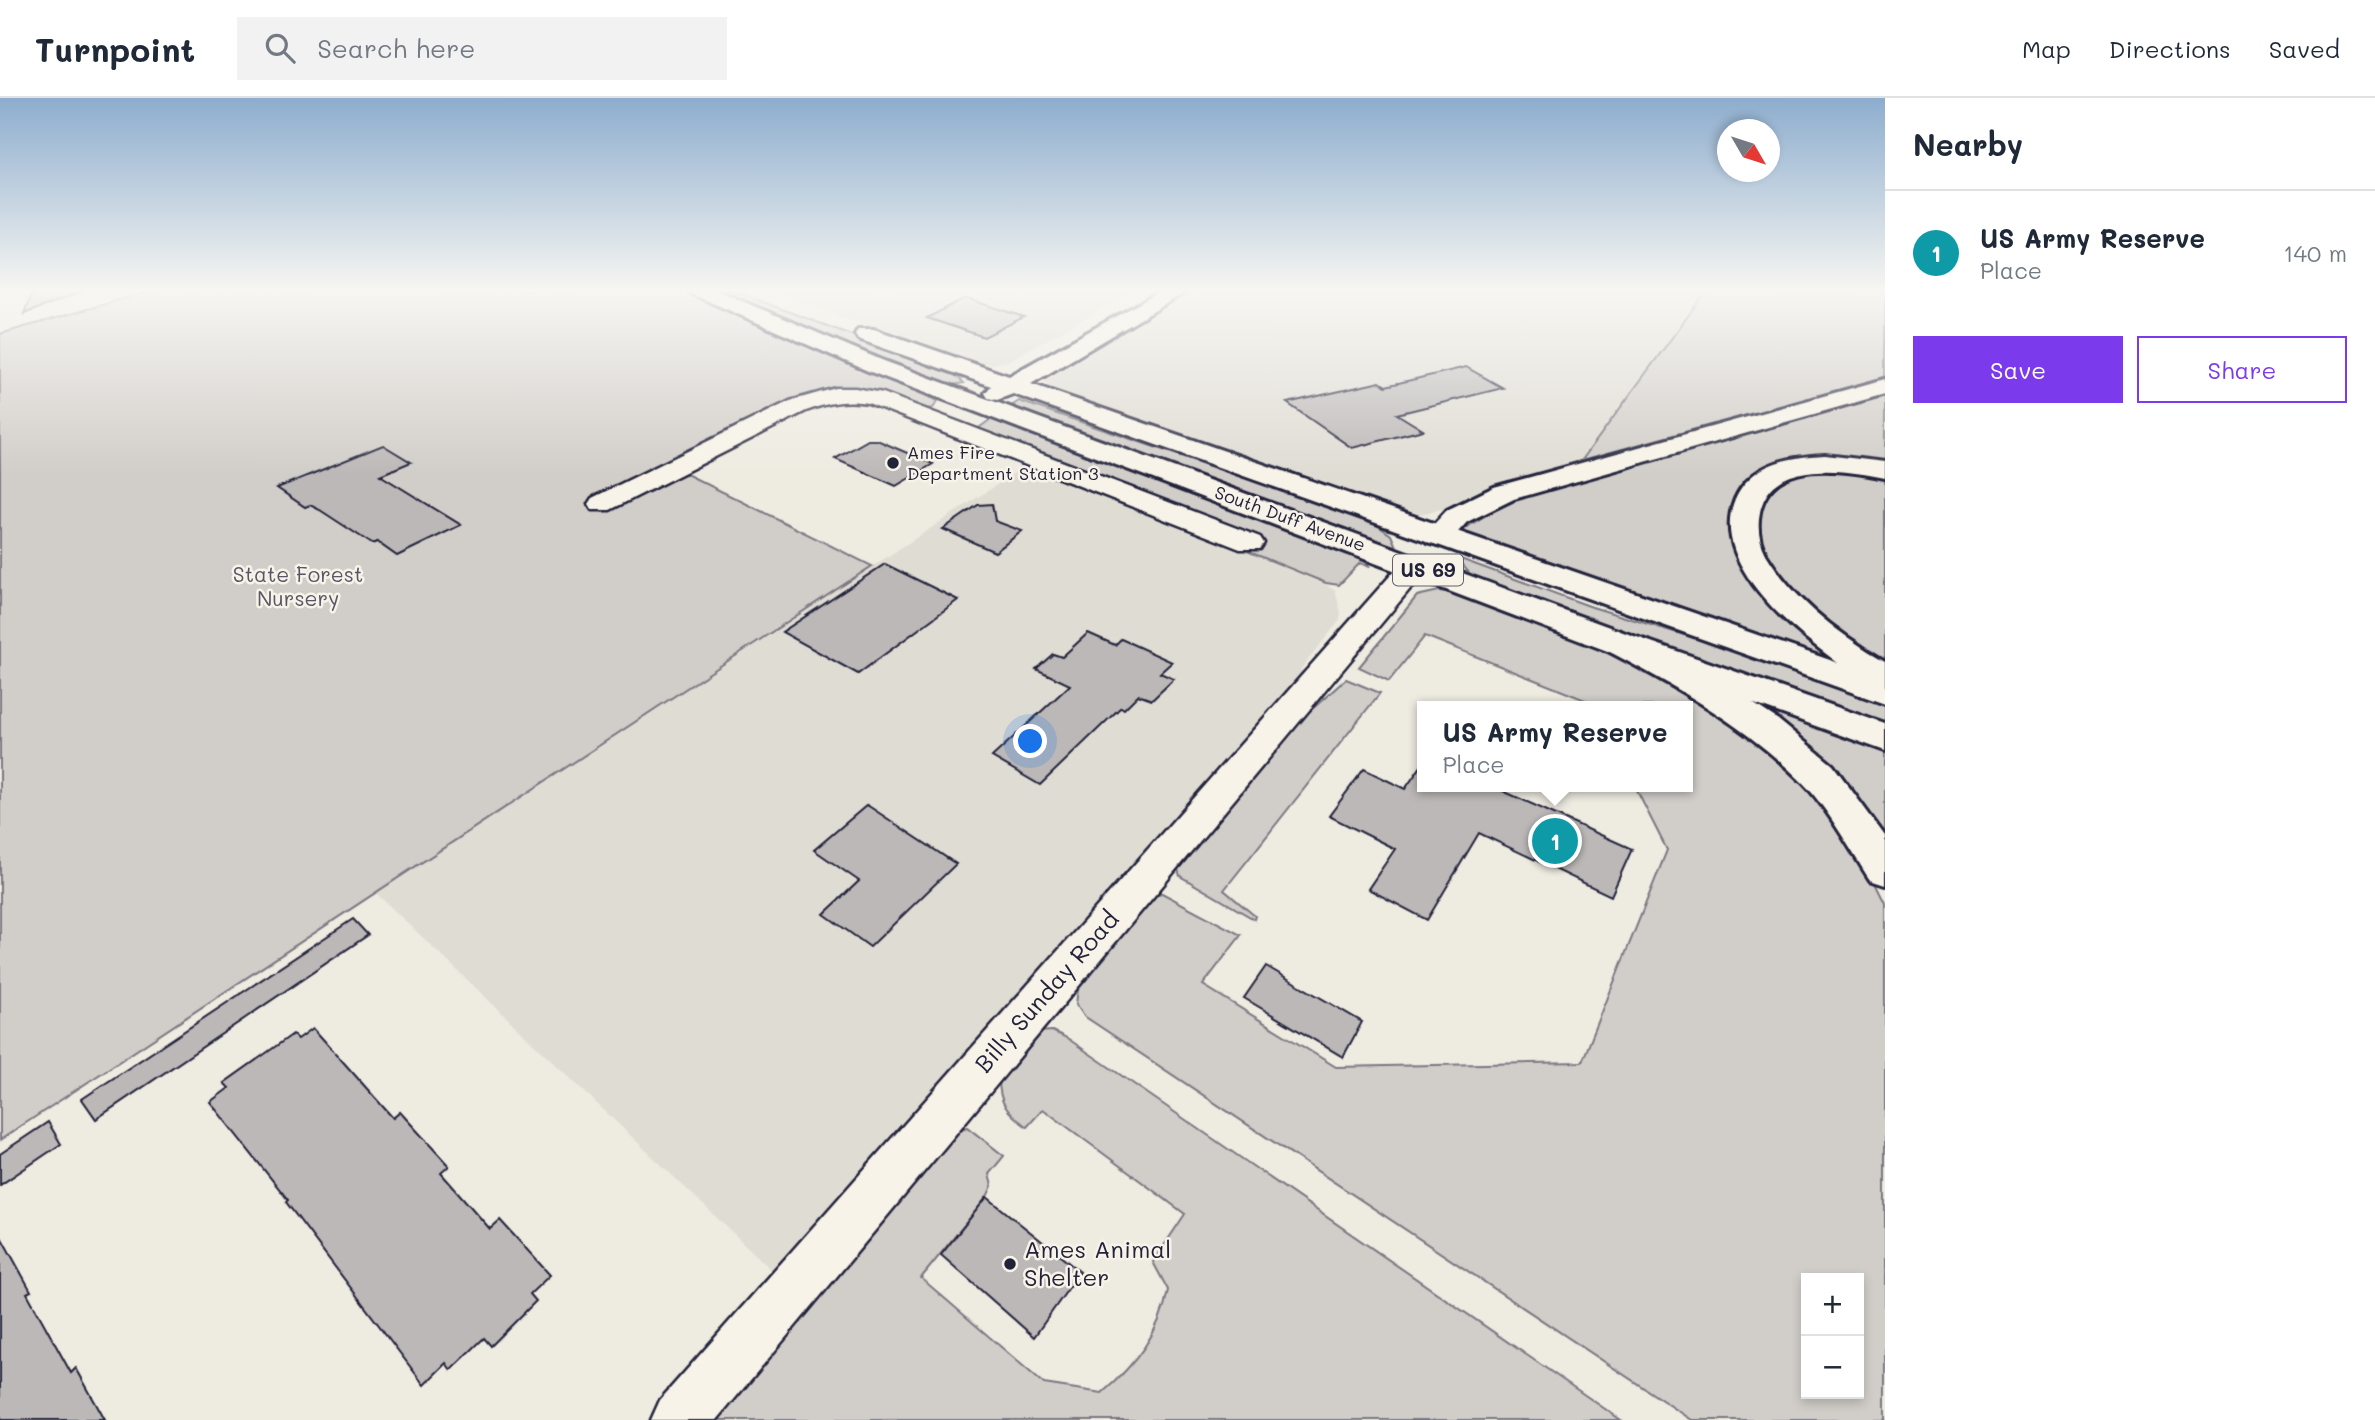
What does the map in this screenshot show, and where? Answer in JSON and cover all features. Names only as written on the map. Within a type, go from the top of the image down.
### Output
[{"type":"main road","name":"South Duff Avenue","points":[[849,352],[991,388],[1426,550],[1622,644],[1885,738]]},
{"type":"main road","name":"South Duff Avenue","points":[[904,352],[991,388],[1426,550],[1885,692]]},
{"type":"main road","points":[[991,388],[1047,352]]},
{"type":"main road","points":[[991,388],[1060,352]]},
{"type":"main road","points":[[1426,550],[1458,516],[1504,492],[1885,386]]},
{"type":"main road","points":[[1885,470],[1842,465],[1775,470],[1757,482],[1748,500],[1741,528],[1750,553],[1785,597],[1843,648],[1885,677]]},
{"type":"main road","points":[[1622,644],[1694,681],[1765,728],[1819,775],[1885,868]]},
{"type":"street","points":[[936,422],[991,388]]},
{"type":"street","points":[[601,503],[822,396],[841,393],[864,395],[1250,543]]},
{"type":"street","name":"Billy Sunday Road","points":[[680,1420],[1426,550]]},
{"type":"shaded area","points":[[939,352],[1025,352],[1008,361],[979,366]]},
{"type":"shaded area","points":[[1082,352],[1662,352],[1582,460],[1503,483],[1447,508],[1419,514],[1332,489],[1055,391],[1044,382],[1048,372]]},
{"type":"shaded area","points":[[1030,463],[1315,577],[1335,591],[1341,612],[1340,620],[1300,670],[1306,671],[778,1276],[376,893]]},
{"type":"green space","name":"State Forest Nursery","points":[[0,352],[823,352],[938,401],[933,408],[921,410],[856,389],[668,465],[872,566],[0,1140]]},
{"type":"green space","points":[[868,352],[897,352],[952,372],[964,383],[952,385]]},
{"type":"green space","points":[[1662,352],[1885,352],[1885,377],[1582,460]]},
{"type":"green space","points":[[1885,392],[1885,464],[1842,458],[1817,458],[1792,460],[1770,466],[1751,476],[1737,491],[1731,513],[1735,542],[1749,568],[1782,606],[1843,665],[1459,532],[1507,502]]},
{"type":"green space","points":[[1019,401],[1371,521],[1391,535],[1397,549],[1029,416],[1014,408],[1013,405]]},
{"type":"green space","points":[[991,419],[1356,551],[1370,567],[1360,563],[1339,585],[1326,583],[1198,531],[976,430]]},
{"type":"green space","points":[[1827,469],[1885,475],[1885,663],[1841,635],[1787,586],[1761,544],[1758,511],[1774,483],[1796,474]]},
{"type":"green space","points":[[1455,557],[1592,607],[1786,666],[1885,701],[1885,727],[1489,585],[1472,576]]},
{"type":"green space","points":[[1439,591],[1467,595],[1576,633],[1692,691],[1792,766],[1860,853],[1885,903],[1885,1420],[1692,1420],[1084,1016],[1076,1004],[1079,981],[1152,895],[1162,893],[1241,935],[1203,985],[1336,1067],[1582,1062],[1667,850],[1638,792],[1693,792],[1693,701],[1588,701],[1425,636],[1389,681],[1359,667],[1417,596]]},
{"type":"green space","points":[[1346,679],[1380,693],[1224,890],[1255,916],[1254,919],[1180,876],[1177,866],[1292,727]]},
{"type":"green space","points":[[1764,709],[1885,752],[1885,839],[1759,711]]},
{"type":"green space","points":[[1052,1031],[1067,1038],[1621,1420],[712,1420],[954,1132],[967,1127],[1004,1156],[989,1174],[992,1186],[987,1197],[921,1278],[1044,1384],[1102,1393],[1125,1371],[1144,1347],[1159,1320],[1168,1290],[1153,1262],[1185,1214],[1043,1109],[1027,1127],[1006,1107],[999,1079],[1039,1032]]},
{"type":"building","points":[[1466,367],[1503,388],[1397,414],[1423,430],[1352,448],[1287,403],[1380,382],[1386,386]]},
{"type":"building","name":"Ames Fire Department Station 3","points":[[868,440],[877,440],[933,464],[896,486],[835,459]]},
{"type":"building","points":[[383,445],[411,462],[380,475],[461,525],[397,556],[377,542],[372,544],[320,510],[310,505],[305,507],[277,488]]},
{"type":"building","points":[[992,504],[995,521],[1022,531],[995,552],[943,529],[978,505]]},
{"type":"building","points":[[885,564],[958,600],[858,674],[782,632]]},
{"type":"building","points":[[1088,633],[1115,645],[1121,639],[1172,662],[1160,673],[1174,679],[1152,700],[1138,695],[1124,709],[1121,707],[1040,785],[992,757],[1070,685],[1036,669],[1053,654],[1062,657]]},
{"type":"building","points":[[1364,769],[1405,789],[1417,772],[1417,792],[1505,792],[1632,849],[1611,896],[1479,833],[1427,920],[1368,889],[1395,849],[1329,816]]},
{"type":"building","points":[[867,805],[956,864],[870,947],[824,914],[859,881],[814,850]]},
{"type":"building","points":[[353,919],[368,935],[96,1119],[82,1099]]},
{"type":"building","points":[[1266,966],[1362,1022],[1343,1057],[1244,998]]},
{"type":"building","points":[[313,1028],[393,1118],[400,1112],[449,1166],[441,1173],[490,1229],[500,1220],[550,1275],[530,1294],[536,1301],[491,1346],[484,1338],[451,1370],[446,1363],[424,1385],[286,1202],[288,1200],[210,1102],[229,1088],[224,1083],[293,1034],[298,1039]]},
{"type":"building","points":[[48,1122],[61,1144],[0,1185],[0,1154]]},
{"type":"building","name":"Ames Animal Shelter","points":[[987,1197],[1080,1272],[1034,1337],[941,1255]]},
{"type":"building","points":[[0,1235],[31,1291],[27,1293],[71,1373],[76,1368],[105,1420],[0,1420]]},
{"type":"place","name":"Ames Fire Department Station 3","points":[[893,463]]},
{"type":"place","name":"US Army Reserve","points":[[1555,841]]},
{"type":"place","name":"Ames Animal Shelter","points":[[1010,1264]]}]
